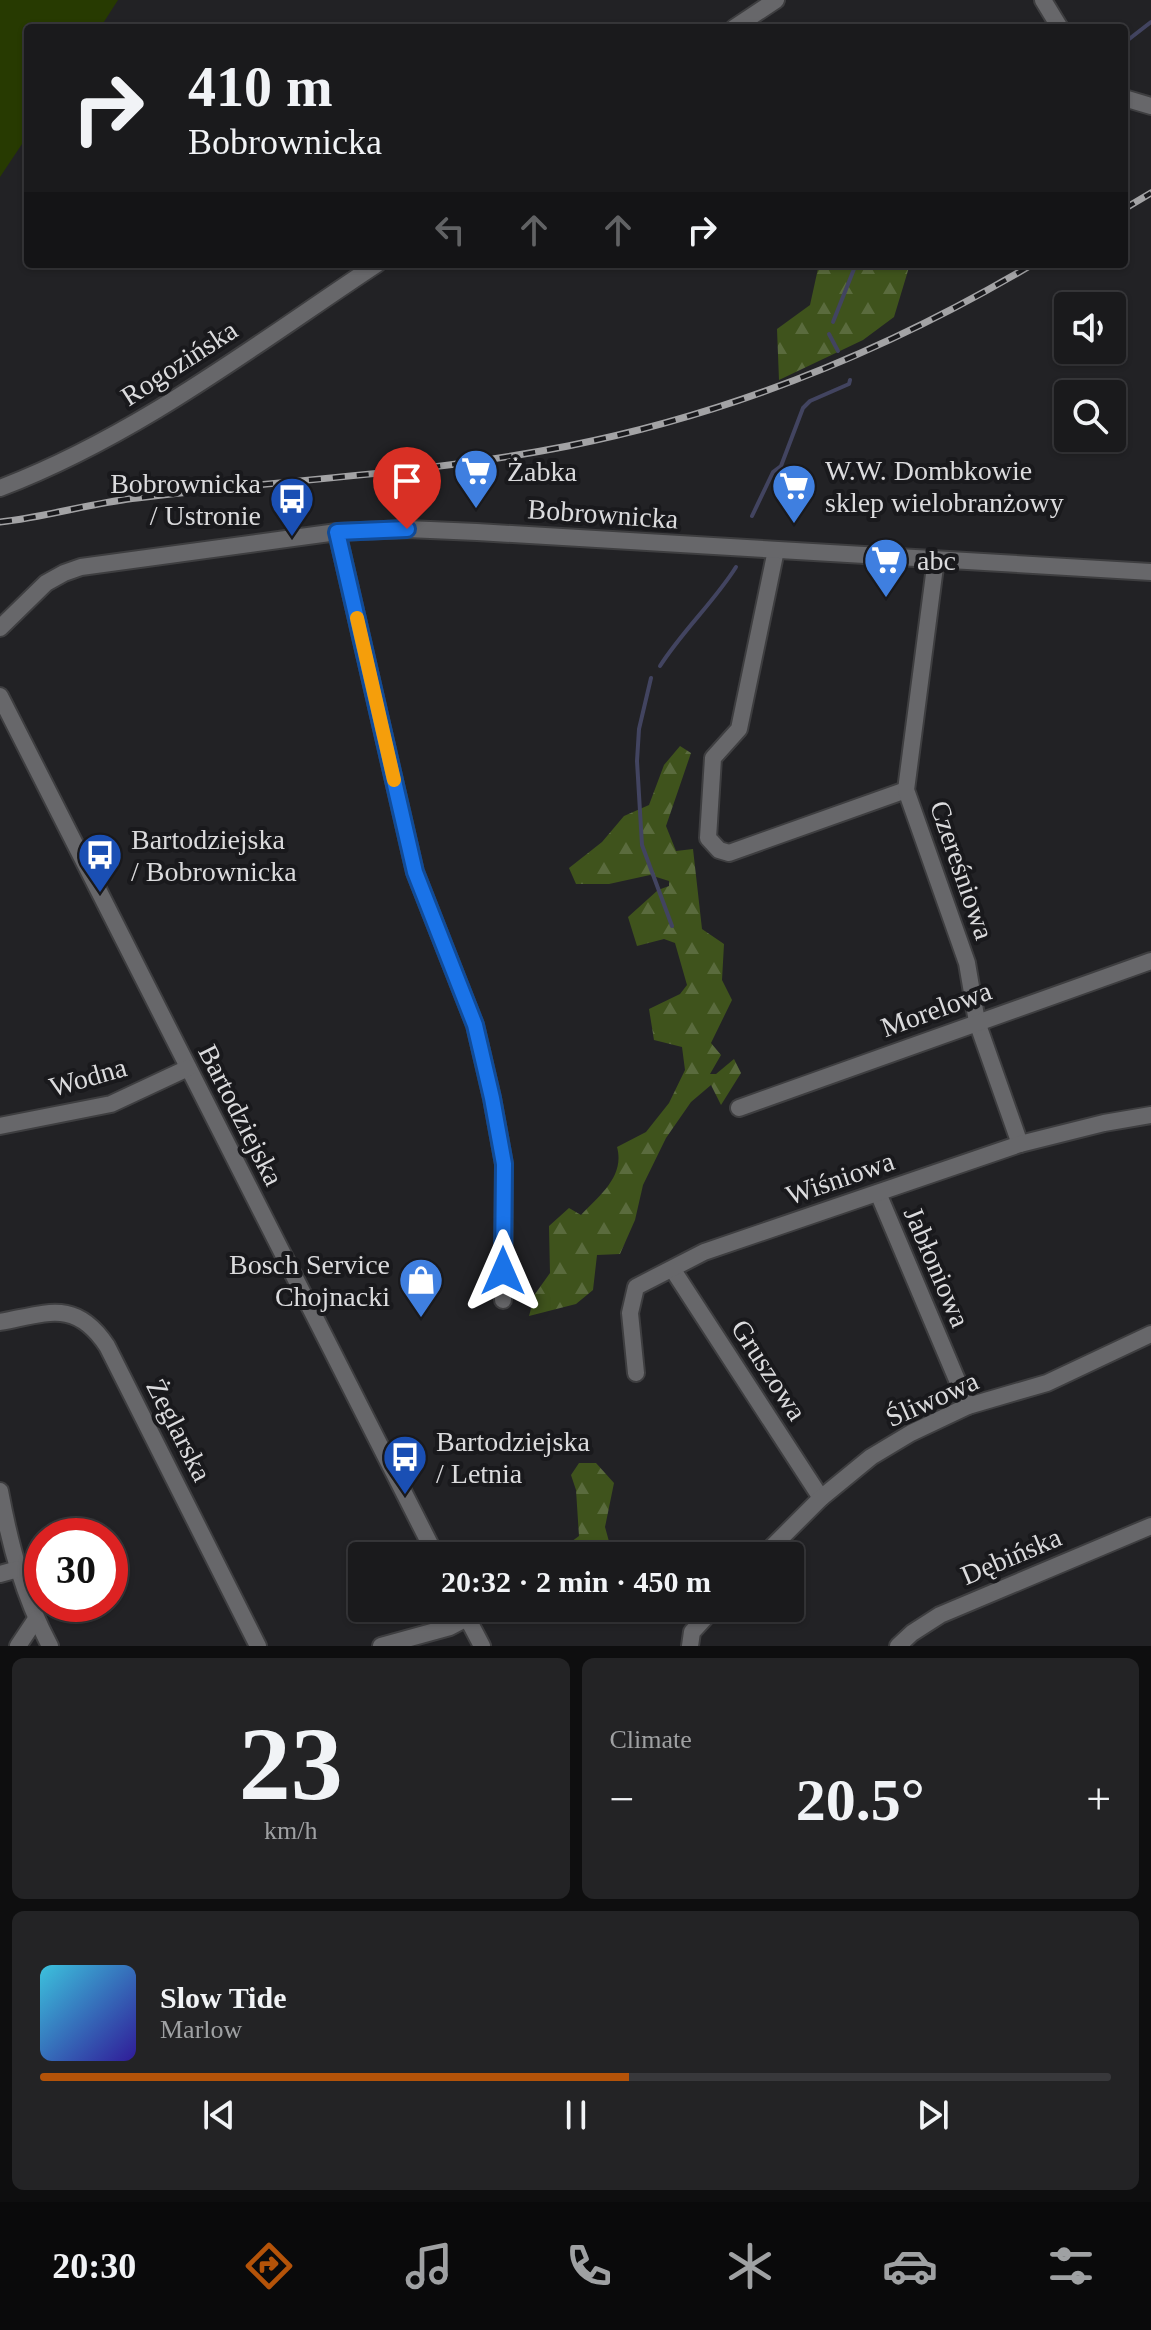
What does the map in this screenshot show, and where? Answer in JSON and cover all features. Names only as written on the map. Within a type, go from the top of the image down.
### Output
[{"type":"street","points":[[740,24],[776,0]]},
{"type":"street","points":[[1043,0],[1058,24]]},
{"type":"street","points":[[1128,99],[1151,106]]},
{"type":"street","name":"Rogozińska","points":[[0,488],[63,463],[119,433],[371,268]]},
{"type":"street","name":"Bobrownicka","points":[[0,628],[46,583],[81,567],[337,532],[407,529],[1151,572]]},
{"type":"street","points":[[337,532],[415,872],[475,1025],[492,1098],[504,1164],[503,1300]]},
{"type":"street","points":[[776,550],[739,729],[713,758],[708,838],[719,850],[729,853],[906,790]]},
{"type":"street","name":"Czereśniowa","points":[[936,559],[906,790],[967,963],[977,1022],[1020,1144]]},
{"type":"street","points":[[0,628],[0,612],[20,608]]},
{"type":"street","name":"Bartodziejska","points":[[0,696],[429,1542]]},
{"type":"street","name":"Morelowa","points":[[739,1108],[1151,961]]},
{"type":"street","name":"Wodna","points":[[0,1126],[111,1104],[188,1068]]},
{"type":"street","name":"Wiśniowa","points":[[636,1373],[630,1313],[636,1287],[704,1252],[1020,1144],[1151,1115]]},
{"type":"street","name":"Jabłoniowa","points":[[878,1193],[968,1406]]},
{"type":"street","name":"Gruszowa","points":[[673,1270],[821,1498]]},
{"type":"street","name":"Żeglarska","points":[[0,1322],[67,1313],[88,1321],[96,1329],[258,1646]]},
{"type":"street","name":"Śliwowa","points":[[777,1542],[821,1498],[871,1457],[911,1433],[968,1406],[1047,1383],[1151,1334]]},
{"type":"street","points":[[0,1491],[24,1586]]},
{"type":"street","name":"Dębińska","points":[[898,1646],[940,1615],[1151,1526]]},
{"type":"street","points":[[0,1574],[18,1569]]},
{"type":"street","points":[[18,1646],[34,1622]]},
{"type":"street","points":[[38,1622],[50,1646]]},
{"type":"street","points":[[381,1646],[450,1627],[455,1622]]},
{"type":"street","points":[[470,1622],[482,1646]]},
{"type":"street","points":[[691,1639],[704,1622]]},
{"type":"green space","points":[[0,0],[118,0],[103,24],[24,24],[24,141],[0,177]]},
{"type":"green space","points":[[818,268],[909,268],[894,317],[863,340],[779,380],[777,329],[810,305]]},
{"type":"green space","points":[[680,746],[691,753],[666,826],[676,851],[693,849],[702,929],[724,944],[722,980],[732,1000],[711,1043],[721,1055],[710,1074],[716,1074],[734,1059],[741,1073],[721,1105],[711,1085],[691,1102],[666,1138],[643,1185],[635,1220],[620,1254],[597,1255],[593,1290],[576,1304],[529,1316],[535,1294],[550,1273],[549,1226],[569,1208],[581,1215],[603,1192],[617,1167],[617,1147],[646,1132],[669,1103],[685,1070],[682,1047],[654,1040],[649,1009],[680,994],[687,985],[675,943],[664,939],[637,946],[628,917],[658,890],[669,886],[669,881],[650,875],[609,884],[576,884],[569,868],[602,842],[624,816],[649,805],[664,765]]},
{"type":"green space","points":[[579,1463],[596,1463],[614,1483],[605,1527],[609,1542],[571,1542],[579,1536],[576,1490],[571,1475]]},
{"type":"waterway","points":[[1128,40],[1151,22]]},
{"type":"waterway","points":[[833,322],[854,268]]},
{"type":"waterway","points":[[829,334],[838,351]]},
{"type":"waterway","points":[[752,516],[773,472],[781,466],[803,408],[810,401],[849,384],[850,380]]},
{"type":"waterway","points":[[660,666],[736,567]]},
{"type":"waterway","points":[[651,678],[639,729],[637,761],[642,845],[672,926]]},
{"type":"railway","points":[[1128,207],[1151,193]]},
{"type":"railway","points":[[0,522],[137,498],[515,456],[630,432],[750,397],[866,351],[1026,268]]},
{"type":"slow traffic","points":[[357,618],[394,780]]},
{"type":"place","name":"Żabka","points":[[476,510]]},
{"type":"place","name":"W.W. Dombkowie sklep wielobranżowy","points":[[794,525]]},
{"type":"place","name":"Bobrownicka / Ustronie","points":[[292,538]]},
{"type":"place","name":"abc","points":[[886,599]]},
{"type":"place","name":"Bartodziejska / Bobrownicka","points":[[100,894]]},
{"type":"place","name":"Bosch Service Chojnacki","points":[[421,1319]]},
{"type":"place","name":"Bartodziejska / Letnia","points":[[405,1496]]},
{"type":"route","points":[[407,529],[337,532],[415,872],[475,1025],[492,1098],[504,1164],[503,1271]]}]
